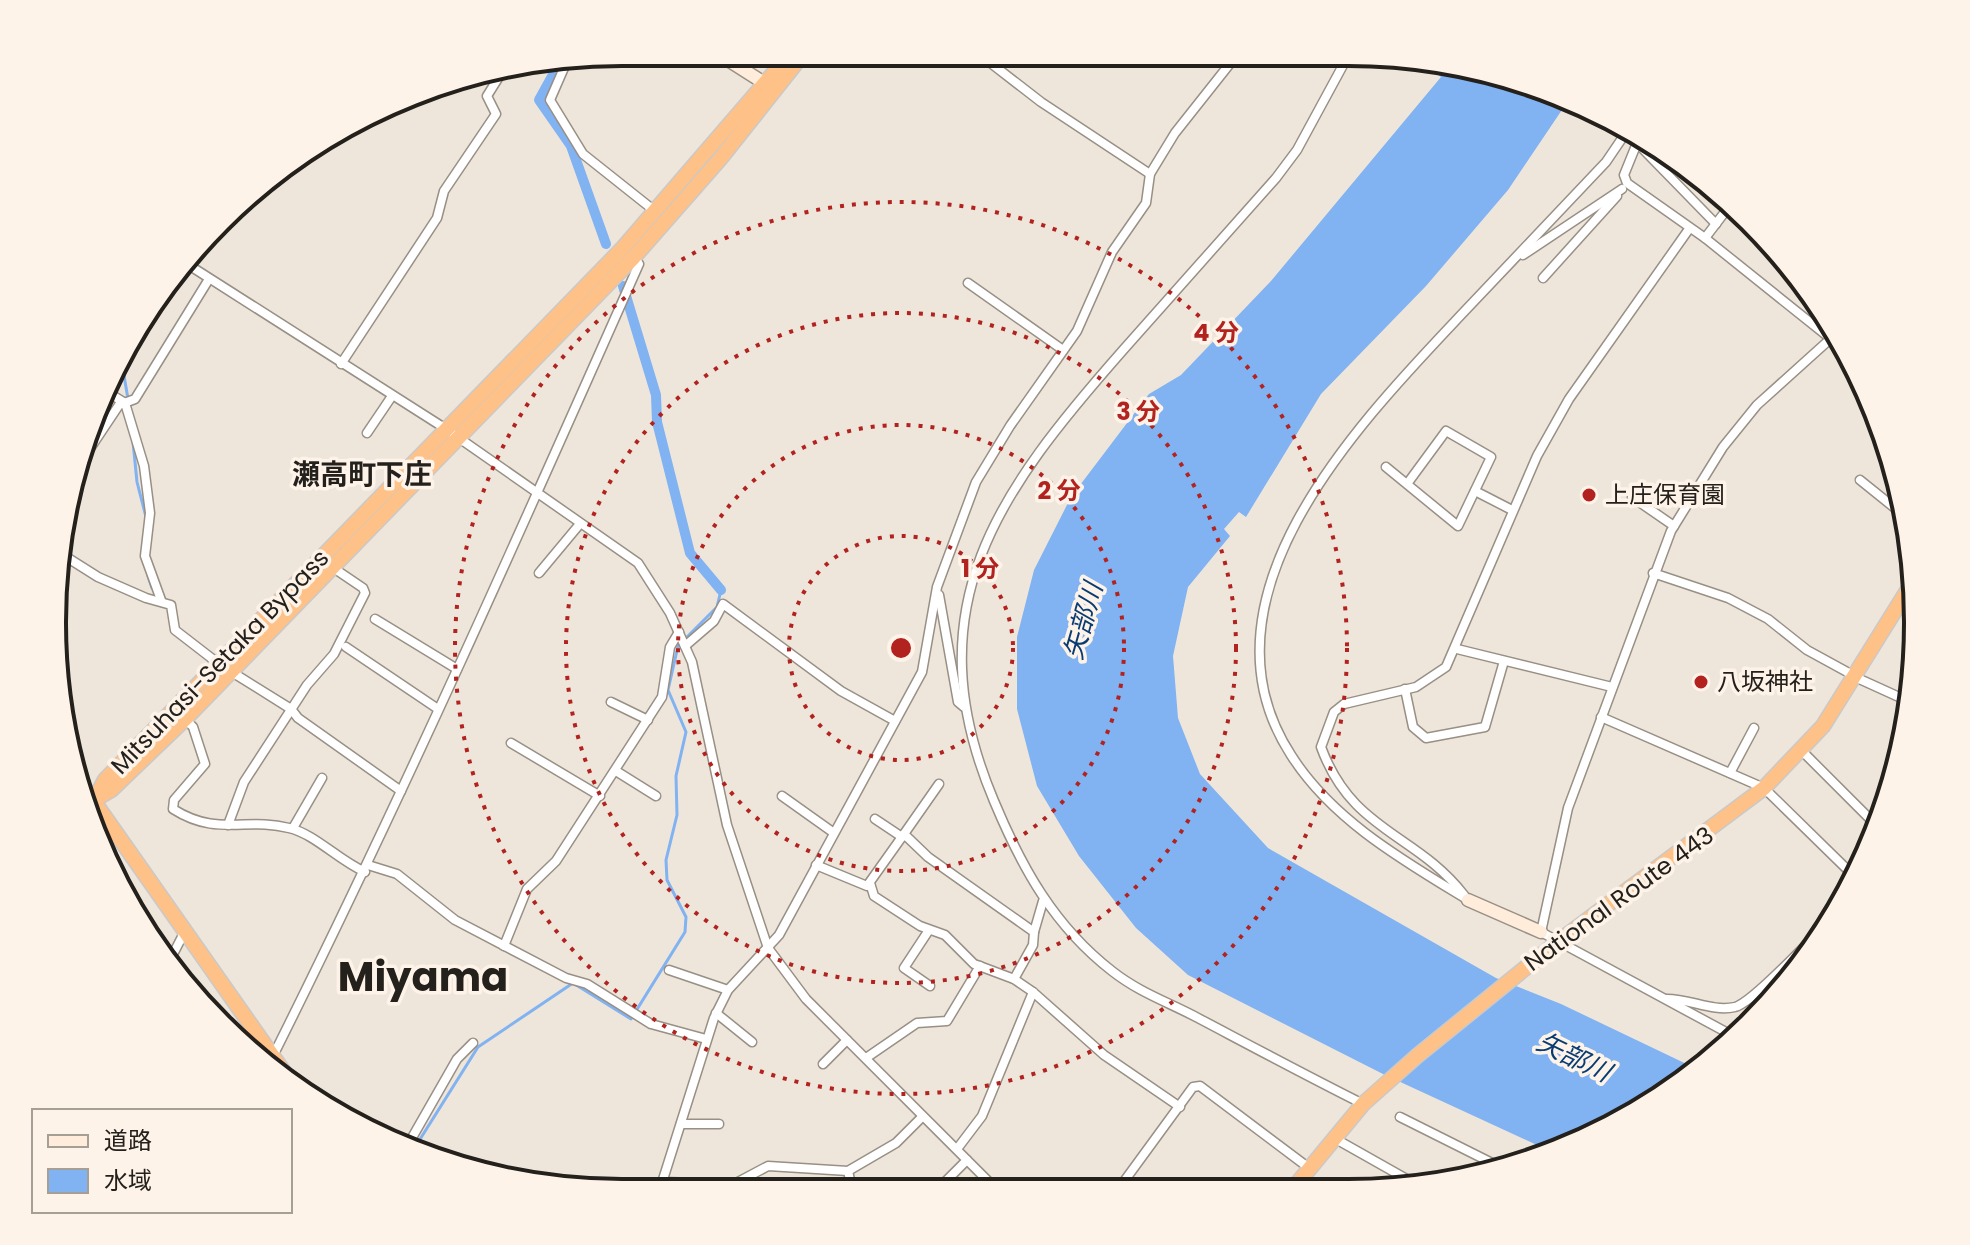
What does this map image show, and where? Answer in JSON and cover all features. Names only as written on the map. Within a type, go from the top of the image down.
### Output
[{"type":"highway","name":"Mitsuhasi-Setaka Bypass","points":[[771,87],[783,66]]},
{"type":"highway","name":"Mitsuhasi-Setaka Bypass","points":[[96,800],[111,790],[185,719],[225,667],[660,218],[791,66]]},
{"type":"highway","name":"Mitsuhasi-Setaka Bypass","points":[[95,797],[105,780],[332,567],[452,434],[634,257],[660,218]]},
{"type":"highway","name":"National Route 443","points":[[1300,1179],[1333,1137],[1375,1093],[1558,942],[1764,788],[1823,726],[1903,596]]},
{"type":"highway","points":[[102,818],[185,931],[257,1042]]},
{"type":"street","points":[[746,66],[771,87]]},
{"type":"street","points":[[994,66],[1041,102],[1150,174]]},
{"type":"street","points":[[663,1179],[716,1013],[728,990],[779,935],[922,672],[937,587],[976,482],[1077,331],[1112,252],[1146,203],[1150,174],[1175,133],[1228,66]]},
{"type":"street","points":[[1343,66],[1297,150],[1276,178],[1072,408],[1014,487],[977,564],[963,633],[964,707],[981,770],[1043,901],[1095,957],[1150,998],[1195,1016],[1363,1104]]},
{"type":"street","points":[[563,70],[550,100],[583,154],[660,218]]},
{"type":"street","points":[[341,364],[437,218],[444,191],[496,114],[487,96],[496,81]]},
{"type":"street","points":[[1622,139],[1606,162],[1395,384],[1328,469],[1293,530],[1270,585],[1262,624],[1262,682],[1275,727],[1299,768],[1362,830],[1404,861],[1468,900],[1541,932],[1725,1031]]},
{"type":"street","points":[[1543,278],[1625,186],[1624,175],[1635,147]]},
{"type":"street","points":[[1656,159],[1716,224]]},
{"type":"street","points":[[1512,261],[1625,186]]},
{"type":"street","points":[[1625,186],[1705,238],[1815,321]]},
{"type":"street","points":[[1705,238],[1724,213]]},
{"type":"street","points":[[1468,900],[1434,863],[1366,818],[1335,780],[1321,747],[1334,712],[1344,704],[1405,689],[1440,673],[1457,649],[1512,510],[1537,456],[1569,399],[1689,229]]},
{"type":"street","points":[[273,1055],[366,869],[537,493],[639,264],[634,257]]},
{"type":"street","points":[[194,269],[452,434],[638,563],[685,646],[700,692],[730,837],[768,948],[787,977],[986,1179]]},
{"type":"street","points":[[99,434],[119,405],[130,401],[209,279]]},
{"type":"street","points":[[968,283],[1063,350]]},
{"type":"street","points":[[1541,932],[1568,808],[1653,573],[1674,526],[1723,447],[1757,405],[1828,342]]},
{"type":"street","points":[[115,395],[130,401]]},
{"type":"street","points":[[367,433],[392,396]]},
{"type":"street","points":[[130,401],[150,513],[145,556],[161,600]]},
{"type":"street","points":[[1386,467],[1458,526],[1491,457],[1446,431],[1407,484]]},
{"type":"street","points":[[1860,480],[1891,505]]},
{"type":"street","points":[[1475,491],[1512,510]]},
{"type":"street","points":[[1632,497],[1674,526]]},
{"type":"street","points":[[539,573],[579,525]]},
{"type":"street","points":[[70,559],[98,577],[146,598],[171,605],[175,630],[225,667],[291,709],[298,718],[401,791]]},
{"type":"street","points":[[228,825],[244,782],[291,709],[334,654],[365,593],[363,588],[332,567]]},
{"type":"street","points":[[1653,573],[1728,598],[1768,619],[1807,650],[1899,697]]},
{"type":"street","points":[[937,587],[958,702],[964,707]]},
{"type":"street","points":[[685,646],[714,621],[723,604],[841,691],[895,721]]},
{"type":"street","points":[[375,619],[457,669]]},
{"type":"street","points":[[504,946],[527,889],[556,861],[662,697],[670,647],[679,632]]},
{"type":"street","points":[[346,647],[438,709]]},
{"type":"street","points":[[1457,649],[1612,687]]},
{"type":"street","points":[[1405,689],[1418,734],[1426,738],[1485,727],[1504,661]]},
{"type":"street","points":[[611,702],[648,720]]},
{"type":"street","points":[[1601,717],[1764,788],[1847,869]]},
{"type":"street","points":[[185,719],[193,727],[205,764],[174,800],[173,809],[206,825],[293,828],[319,843],[341,862],[397,874],[455,920],[566,978],[587,984],[651,1024],[706,1039]]},
{"type":"street","points":[[1730,773],[1754,728]]},
{"type":"street","points":[[511,743],[600,796]]},
{"type":"street","points":[[1806,755],[1868,817]]},
{"type":"street","points":[[616,771],[656,796]]},
{"type":"street","points":[[293,828],[322,778]]},
{"type":"street","points":[[816,865],[867,886],[939,784]]},
{"type":"street","points":[[782,796],[834,833]]},
{"type":"street","points":[[875,819],[903,835],[928,857],[1034,932]]},
{"type":"street","points":[[870,883],[874,896],[929,930],[945,935],[980,966],[1014,979],[1033,992],[1104,1055],[1180,1107]]},
{"type":"street","points":[[1014,979],[1033,945],[1043,901]]},
{"type":"street","points":[[929,930],[904,968],[930,986]]},
{"type":"street","points":[[174,952],[185,931]]},
{"type":"street","points":[[1667,999],[1686,999],[1714,1008],[1737,1006],[1796,951]]},
{"type":"street","points":[[866,1058],[917,1023],[947,1021],[980,966]]},
{"type":"street","points":[[669,970],[728,990]]},
{"type":"street","points":[[957,1149],[982,1116],[1033,992]]},
{"type":"street","points":[[716,1013],[752,1042]]},
{"type":"street","points":[[823,1064],[847,1040]]},
{"type":"street","points":[[412,1138],[457,1059],[473,1043]]},
{"type":"street","points":[[1126,1179],[1193,1087],[1200,1086],[1309,1168]]},
{"type":"street","points":[[743,1179],[768,1166],[848,1171],[896,1143],[922,1117]]},
{"type":"street","points":[[1400,1117],[1488,1161]]},
{"type":"street","points":[[681,1124],[719,1124]]},
{"type":"street","points":[[1333,1137],[1399,1176]]},
{"type":"street","points":[[948,1179],[967,1160]]},
{"type":"street","points":[[848,1171],[850,1179]]},
{"type":"water","name":"矢部川","points":[[1437,74],[1492,85],[1563,109],[1508,190],[1426,286],[1321,394],[1246,517],[1239,512],[1224,529],[1230,536],[1188,587],[1173,656],[1178,718],[1200,774],[1268,848],[1496,978],[1561,1004],[1686,1064],[1594,1122],[1537,1145],[1383,1074],[1188,975],[1136,928],[1079,856],[1037,786],[1017,709],[1017,637],[1034,570],[1071,497],[1149,394],[1181,375],[1271,281],[1441,77]]},
{"type":"waterway","points":[[555,70],[539,100],[571,146],[606,244]]},
{"type":"waterway","points":[[623,286],[656,395],[657,422],[690,553],[721,590]]},
{"type":"waterway","points":[[124,375],[128,399]]},
{"type":"waterway","points":[[133,442],[137,482],[146,517]]},
{"type":"waterway","points":[[148,576],[152,588]]},
{"type":"waterway","points":[[419,1140],[478,1047],[573,983],[631,1019],[685,932],[686,917],[667,880],[666,860],[677,815],[676,776],[686,732],[668,690],[678,646],[717,607],[721,590]]},
{"type":"place","name":"上庄保育園","points":[[1589,495]]},
{"type":"place","name":"八坂神社","points":[[1701,682]]},
{"type":"district","name":"瀬高町下庄","points":[[362,474]]},
{"type":"district","name":"Miyama","points":[[423,977]]}]
